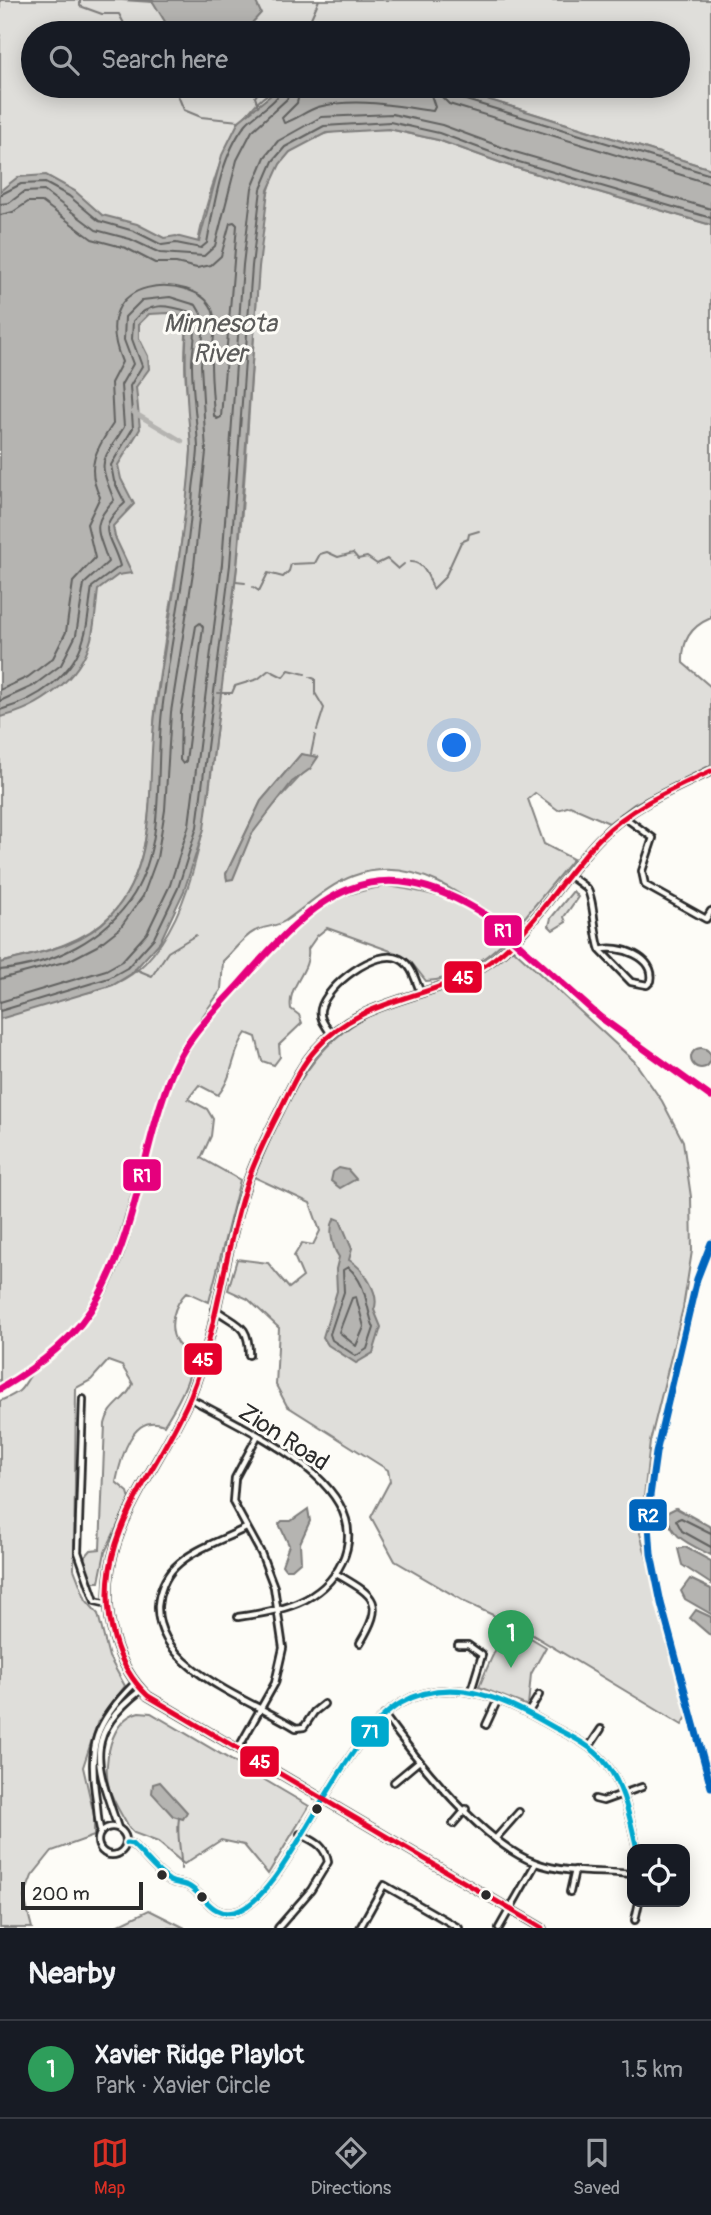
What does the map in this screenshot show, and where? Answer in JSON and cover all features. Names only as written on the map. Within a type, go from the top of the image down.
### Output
[{"type":"street","points":[[542,1928],[158,1704],[141,1690],[135,1684],[118,1651],[109,1604],[110,1570],[119,1537],[190,1398],[253,1166],[298,1074],[331,1034],[357,1015],[467,975],[506,949],[524,932],[600,838],[624,817],[711,771]]},
{"type":"street","points":[[624,817],[653,838],[642,871],[645,884],[705,919],[711,911]]},
{"type":"street","points":[[568,875],[586,888],[590,895],[593,928],[600,950],[631,982],[647,985],[651,981],[650,970],[637,956],[615,947],[600,950]]},
{"type":"street","points":[[331,1034],[321,1015],[325,1000],[352,973],[374,959],[390,956],[405,962],[420,991]]},
{"type":"street","points":[[215,1309],[246,1332],[249,1355]]},
{"type":"street","name":"Zion Road","points":[[190,1398],[310,1469],[336,1499],[347,1523],[349,1539],[345,1554],[335,1573],[314,1595],[280,1611],[238,1617]]},
{"type":"street","points":[[83,1399],[78,1552],[95,1601],[109,1604]]},
{"type":"street","points":[[237,1750],[275,1683],[282,1660],[280,1611],[268,1570],[235,1510],[233,1486],[257,1437]]},
{"type":"street","points":[[246,1528],[174,1568],[160,1593],[158,1612],[162,1630],[179,1658],[299,1730],[324,1704]]},
{"type":"street","points":[[335,1573],[366,1592],[374,1601],[374,1618],[360,1643]]},
{"type":"street","points":[[458,1645],[468,1645],[482,1655],[471,1690]]},
{"type":"street","points":[[127,1843],[117,1854],[104,1853],[98,1845],[101,1832],[91,1766],[92,1751],[108,1714],[135,1684]]},
{"type":"street","points":[[141,1690],[112,1720],[104,1736],[98,1761],[101,1784],[118,1828],[127,1843],[132,1844],[169,1880],[190,1887],[207,1904],[231,1913],[245,1908],[265,1892],[353,1751],[384,1715],[402,1702],[431,1692],[471,1690],[498,1699],[589,1747],[611,1770],[623,1795],[636,1844]]},
{"type":"street","points":[[527,1713],[539,1695]]},
{"type":"street","points":[[486,1725],[498,1699]]},
{"type":"street","points":[[384,1715],[418,1762],[496,1838],[536,1863],[575,1870],[627,1874]]},
{"type":"street","points":[[589,1747],[601,1729]]},
{"type":"street","points":[[394,1782],[418,1762]]},
{"type":"street","points":[[595,1799],[603,1801],[642,1787]]},
{"type":"street","points":[[453,1824],[466,1809]]},
{"type":"street","points":[[496,1838],[519,1812]]},
{"type":"street","points":[[101,1832],[107,1828],[118,1828]]},
{"type":"street","points":[[278,1928],[311,1890],[328,1861],[320,1844],[300,1834]]},
{"type":"street","points":[[499,1928],[536,1863]]},
{"type":"street","points":[[570,1892],[575,1870]]},
{"type":"street","points":[[360,1928],[384,1885],[459,1928]]},
{"type":"street","points":[[635,1920],[638,1907]]},
{"type":"shaded area","points":[[0,0],[711,0],[711,169],[483,98],[690,98],[690,21],[21,21],[21,98],[265,98],[256,104],[235,133],[218,169],[205,210],[196,253],[185,365],[191,439],[189,483],[155,712],[151,791],[144,847],[125,896],[99,926],[59,947],[0,963]]},
{"type":"shaded area","points":[[389,129],[438,140],[510,166],[711,225],[711,618],[693,630],[689,636],[684,648],[683,663],[711,687],[711,765],[634,804],[609,823],[570,806],[558,810],[535,793],[528,799],[544,844],[573,859],[511,934],[477,906],[439,882],[397,870],[376,870],[344,880],[285,921],[259,929],[246,937],[223,961],[221,990],[178,1051],[166,1075],[111,1264],[101,1285],[79,1320],[53,1348],[0,1385],[0,994],[58,996],[95,991],[113,985],[130,976],[145,963],[165,936],[181,905],[193,870],[209,794],[240,535],[259,249],[271,183],[279,165],[290,152],[312,138],[350,130]],"holes":[[[301,754],[317,758],[270,809],[251,835],[227,879],[226,874],[261,801]]]},
{"type":"shaded area","points":[[387,886],[452,901],[481,916],[505,940],[469,968],[448,977],[426,981],[411,962],[399,954],[327,928],[308,949],[306,965],[292,993],[291,1009],[299,1015],[302,1023],[279,1045],[280,1057],[274,1065],[262,1061],[256,1037],[246,1033],[218,1095],[199,1085],[188,1099],[207,1109],[213,1119],[211,1136],[201,1158],[240,1180],[209,1302],[187,1292],[173,1316],[177,1343],[194,1357],[186,1384],[164,1425],[153,1423],[136,1431],[121,1461],[116,1482],[128,1492],[130,1499],[105,1552],[99,1582],[93,1582],[87,1575],[84,1558],[91,1550],[100,1549],[105,1424],[110,1412],[133,1384],[122,1366],[108,1361],[91,1380],[76,1388],[74,1569],[86,1600],[98,1614],[109,1657],[125,1686],[98,1721],[83,1767],[94,1815],[94,1836],[52,1851],[32,1876],[24,1897],[32,1928],[0,1928],[0,1401],[19,1391],[33,1373],[77,1333],[98,1307],[114,1279],[135,1218],[168,1092],[181,1062],[196,1039],[288,936],[314,912],[344,896]]},
{"type":"shaded area","points":[[573,891],[578,897],[564,917],[566,922],[553,930],[549,926],[551,918]]},
{"type":"shaded area","points":[[513,949],[634,1061],[662,1101],[683,1141],[691,1197],[692,1251],[683,1308],[650,1442],[640,1533],[688,1715],[682,1725],[521,1628],[467,1603],[395,1561],[371,1517],[390,1481],[388,1470],[287,1406],[276,1385],[279,1328],[248,1299],[228,1290],[237,1259],[268,1263],[289,1288],[303,1277],[294,1256],[302,1243],[313,1245],[320,1231],[310,1203],[254,1177],[281,1115],[317,1058],[332,1041],[364,1018],[459,984],[474,977]]},
{"type":"shaded area","points":[[509,1625],[546,1647],[531,1674],[528,1706],[479,1687]]},
{"type":"shaded area","points":[[139,1712],[151,1713],[309,1806],[268,1874],[244,1845],[221,1840],[184,1864],[158,1842],[134,1833],[129,1828],[111,1793],[107,1778],[108,1755],[115,1733],[122,1723]]},
{"type":"shaded area","points":[[149,1910],[185,1928],[112,1928]]},
{"type":"water","points":[[122,0],[255,0],[261,13],[254,21],[165,21],[153,2]]},
{"type":"water","name":"Minnesota River","points":[[267,98],[483,98],[711,169],[711,225],[510,166],[438,140],[389,129],[326,133],[290,152],[280,164],[268,190],[259,267],[237,566],[204,829],[184,891],[160,942],[131,974],[113,985],[0,1019],[0,963],[44,952],[86,935],[110,916],[126,894],[138,870],[145,844],[156,708],[191,451],[186,366],[188,319],[169,313],[149,314],[139,324],[139,338],[148,356],[149,369],[136,387],[140,429],[118,465],[121,479],[134,504],[113,526],[115,537],[132,573],[118,575],[98,590],[91,639],[86,654],[68,679],[29,707],[0,717],[0,191],[18,177],[46,175],[75,191],[102,215],[137,224],[164,238],[176,236],[199,242],[222,155],[239,121]]},
{"type":"water","points":[[301,754],[318,757],[310,769],[292,782],[251,835],[233,879],[227,880],[226,874],[261,801]]},
{"type":"water","points":[[697,1048],[705,1048],[711,1058],[705,1068],[697,1068],[691,1062],[691,1054]]},
{"type":"water","points":[[339,1168],[348,1170],[356,1179],[340,1188],[331,1181],[333,1172]]},
{"type":"water","points":[[335,1218],[340,1220],[352,1249],[349,1260],[365,1275],[373,1289],[376,1304],[374,1310],[381,1327],[373,1353],[356,1363],[328,1345],[323,1337],[337,1291],[336,1269],[339,1257],[331,1232]]},
{"type":"water","points":[[676,1508],[711,1527],[711,1555],[676,1534],[669,1521],[668,1512]]},
{"type":"water","points":[[308,1509],[310,1521],[300,1543],[301,1561],[292,1569],[285,1569],[282,1565],[289,1545],[279,1524],[282,1521],[291,1521]]},
{"type":"water","points":[[685,1547],[711,1561],[711,1584],[682,1565],[678,1549]]},
{"type":"water","points":[[690,1579],[711,1589],[711,1614],[685,1599],[681,1591]]},
{"type":"water","points":[[696,1610],[711,1617],[711,1636],[690,1618]]},
{"type":"water","points":[[160,1782],[187,1812],[183,1819],[173,1816],[152,1793],[153,1784]]},
{"type":"waterway","points":[[80,0],[80,6],[102,14],[119,14],[123,21]]},
{"type":"waterway","points":[[308,21],[319,0]]},
{"type":"waterway","points":[[179,98],[184,110],[201,117],[239,121]]},
{"type":"waterway","points":[[255,98],[258,106]]},
{"type":"waterway","points":[[133,412],[182,441]]},
{"type":"waterway","points":[[410,562],[422,567],[433,589],[445,577],[461,542],[468,539],[469,534],[479,531]]},
{"type":"waterway","points":[[253,587],[259,591],[268,573],[283,577],[291,564],[315,563],[320,554],[327,552],[338,557],[353,553],[358,559],[367,557],[377,564],[387,559],[398,569],[404,564]]},
{"type":"waterway","points":[[236,582],[245,583]]},
{"type":"waterway","points":[[218,693],[232,693],[235,686],[258,679],[269,670],[283,677],[289,670],[305,674]]},
{"type":"waterway","points":[[310,677],[315,679],[315,693],[324,708],[317,730]]},
{"type":"waterway","points":[[311,754],[315,735]]},
{"type":"waterway","points":[[135,969],[152,976],[168,952],[196,935]]},
{"type":"waterway","points":[[179,1818],[181,1869]]},
{"type":"transit line","name":"45","points":[[542,1928],[148,1696],[127,1669],[114,1638],[108,1603],[110,1569],[124,1524],[181,1417],[200,1371],[237,1217],[251,1171],[292,1085],[311,1055],[335,1031],[355,1018],[444,985],[487,964],[518,937],[585,855],[611,828],[652,800],[711,771]]},
{"type":"transit line","name":"R1","points":[[0,1389],[69,1338],[99,1296],[123,1242],[154,1126],[173,1070],[186,1046],[212,1013],[295,925],[322,904],[349,889],[379,882],[411,883],[447,894],[487,916],[600,1017],[711,1097]]},
{"type":"transit line","name":"R2","points":[[711,1243],[697,1279],[656,1453],[648,1510],[651,1554],[661,1603],[711,1787]]},
{"type":"transit line","name":"71","points":[[127,1843],[132,1844],[170,1881],[188,1886],[215,1909],[234,1912],[253,1901],[273,1880],[355,1749],[378,1722],[401,1703],[421,1694],[441,1690],[480,1694],[500,1700],[592,1750],[610,1769],[616,1780],[629,1814],[636,1844]]},
{"type":"place","name":"Xavier Ridge Playlot","points":[[511,1668]]}]
